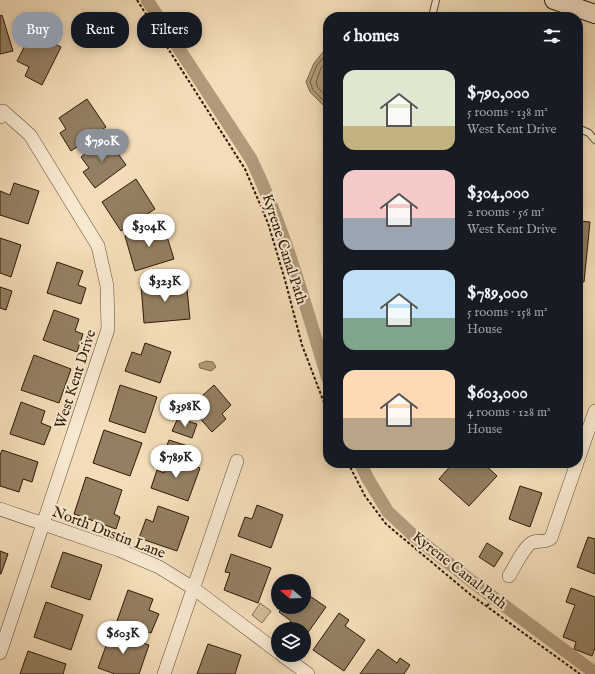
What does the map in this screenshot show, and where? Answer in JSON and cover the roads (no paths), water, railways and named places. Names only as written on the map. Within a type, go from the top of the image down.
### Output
[{"type":"main road","points":[[554,0],[591,8]]},
{"type":"street","name":"West Kent Drive","points":[[0,653],[44,525],[108,329],[107,286],[98,246],[30,136],[1,114]]},
{"type":"street","points":[[583,447],[595,411]]},
{"type":"street","points":[[164,674],[237,461]]},
{"type":"street","points":[[509,576],[526,548],[533,542],[548,540],[551,538],[576,468]]},
{"type":"street","name":"North Dustin Lane","points":[[0,509],[120,550],[159,567],[193,588],[271,647]]},
{"type":"street","points":[[292,662],[308,674]]},
{"type":"lane","points":[[433,12],[436,0]]},
{"type":"lane","points":[[583,130],[589,133],[595,140]]},
{"type":"water","points":[[323,52],[323,105],[310,92],[306,82],[314,63]]},
{"type":"water","points":[[206,361],[213,362],[216,367],[211,371],[200,368],[199,364]]},
{"type":"waterway","points":[[147,0],[251,159],[274,212],[284,240],[323,363]]},
{"type":"waterway","points":[[362,468],[388,512],[414,536],[474,583],[595,673]]}]
